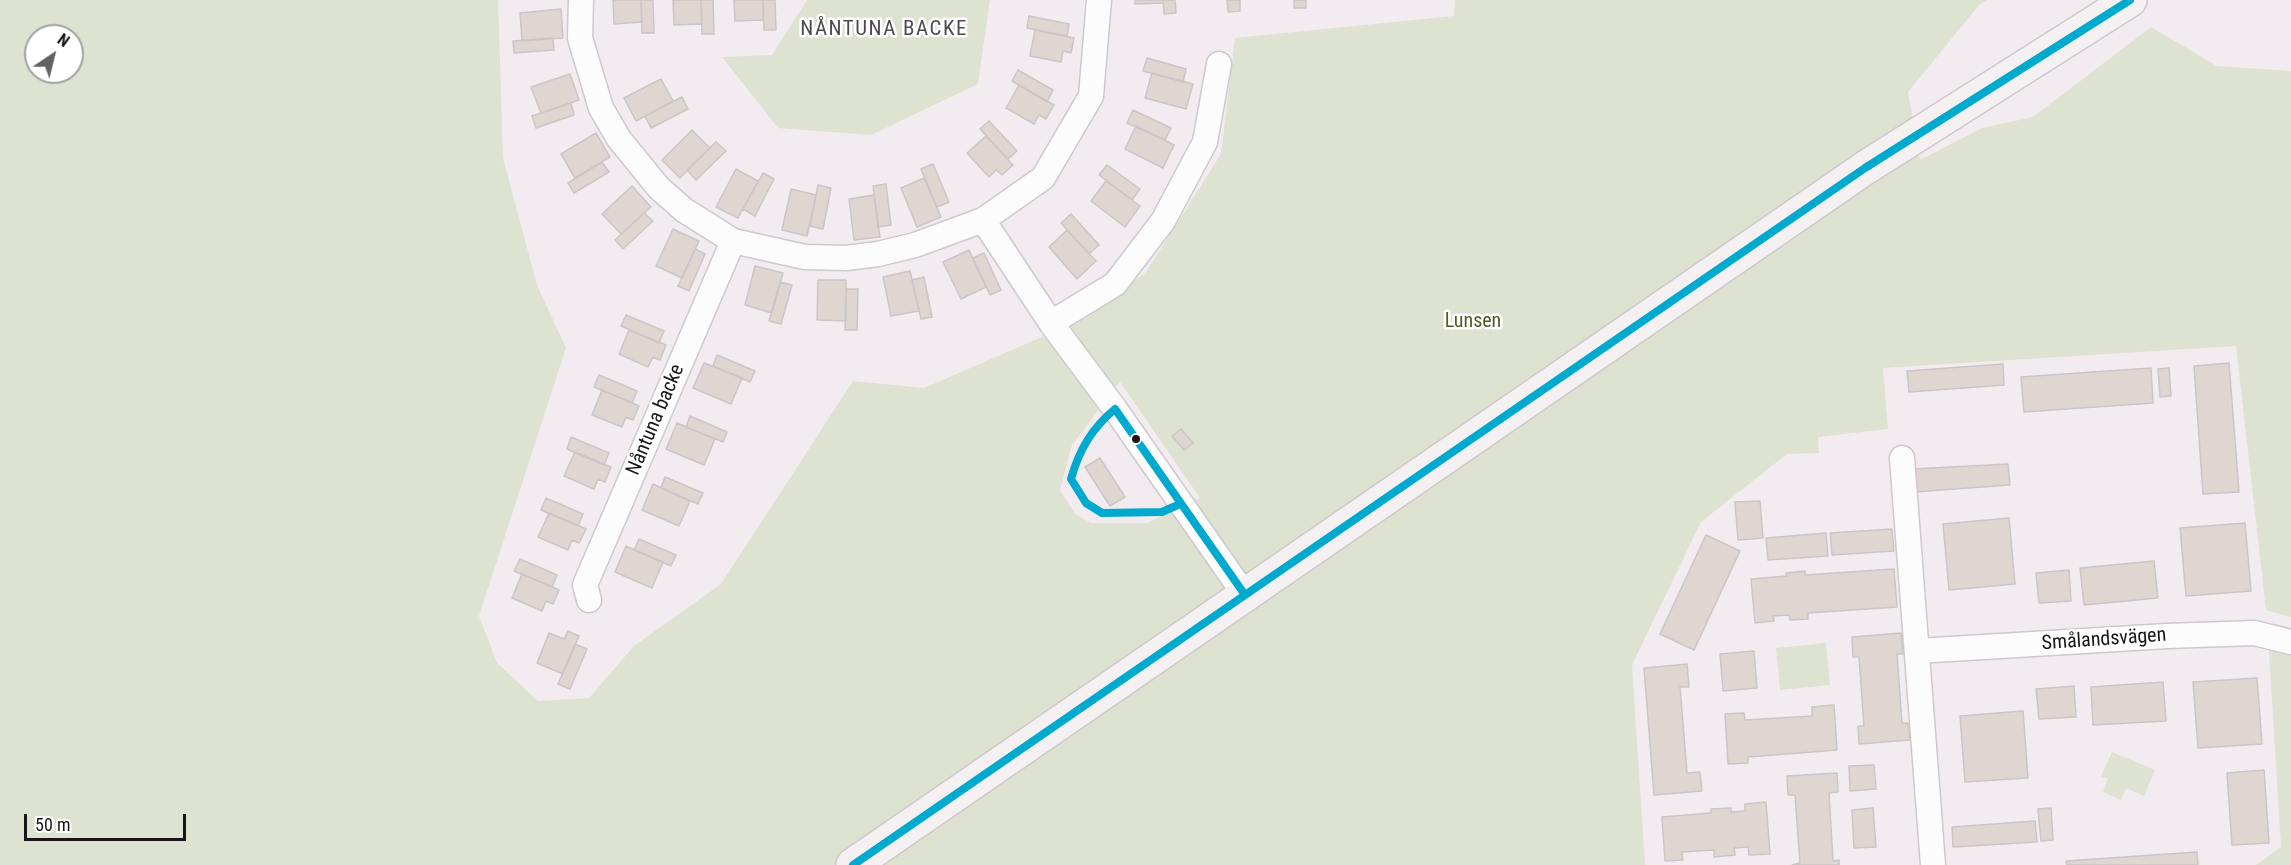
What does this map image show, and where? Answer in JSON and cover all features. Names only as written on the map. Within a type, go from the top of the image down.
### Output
[{"type":"main road","points":[[853,865],[1865,168],[2130,0]]},
{"type":"street","points":[[581,0],[580,38],[601,108],[619,139],[659,188],[675,203],[733,241],[805,257],[846,258],[878,254],[915,245],[983,220],[1043,178],[1091,96],[1098,0]]},
{"type":"street","points":[[1051,323],[1115,284],[1163,220],[1205,142],[1219,64]]},
{"type":"street","points":[[983,220],[1051,323],[1115,409],[1245,595]]},
{"type":"street","name":"Nåntuna backe","points":[[589,600],[585,585],[733,241]]},
{"type":"street","points":[[1902,458],[1933,865]]},
{"type":"street","name":"Smålandsvägen","points":[[1917,651],[2254,633],[2291,642]]},
{"type":"green space","name":"Lunsen","points":[[0,0],[498,0],[503,158],[537,285],[566,348],[479,616],[497,663],[538,701],[589,698],[634,646],[721,584],[853,381],[924,388],[1088,317],[1146,272],[1221,154],[1235,38],[1454,16],[1455,0],[1987,0],[1979,5],[1908,92],[1920,160],[1982,128],[2033,117],[2151,27],[2217,66],[2291,71],[2291,617],[2266,610],[2236,346],[1883,368],[1888,429],[1818,437],[1819,453],[1787,454],[1701,522],[1632,665],[1645,865],[0,865]],"holes":[[[1120,382],[1200,498],[1147,523],[1091,523],[1075,514],[1060,490],[1072,445]]]},
{"type":"green space","points":[[807,0],[990,0],[978,84],[871,135],[778,128],[722,57],[772,55]]},
{"type":"green space","points":[[2268,636],[2291,642],[2291,865],[2256,865],[2281,847]]},
{"type":"green space","points":[[1826,643],[1830,685],[1780,690],[1776,648]]},
{"type":"green space","points":[[2112,752],[2155,770],[2144,796],[2126,788],[2121,800],[2103,792],[2108,779],[2101,776]]},
{"type":"building","points":[[613,0],[641,0],[642,22],[614,24]]},
{"type":"building","points":[[641,0],[653,0],[654,33],[642,33]]},
{"type":"building","points":[[673,0],[701,0],[702,24],[674,25]]},
{"type":"building","points":[[701,0],[713,0],[714,34],[702,34]]},
{"type":"building","points":[[734,0],[763,0],[763,20],[735,21]]},
{"type":"building","points":[[763,0],[775,0],[776,30],[764,30]]},
{"type":"building","points":[[1135,0],[1163,0],[1163,3],[1135,4]]},
{"type":"building","points":[[1163,0],[1175,0],[1176,13],[1164,14]]},
{"type":"building","points":[[1227,0],[1240,0],[1240,11],[1228,12]]},
{"type":"building","points":[[1294,0],[1306,0],[1306,8],[1294,8]]},
{"type":"building","points":[[561,9],[563,38],[522,41],[520,13]]},
{"type":"building","points":[[1029,16],[1069,24],[1067,36],[1027,28]]},
{"type":"building","points":[[1035,30],[1074,38],[1071,53],[1063,51],[1061,62],[1030,56]]},
{"type":"building","points":[[553,38],[554,50],[514,53],[513,41]]},
{"type":"building","points":[[1147,58],[1186,69],[1183,82],[1143,71]]},
{"type":"building","points":[[1018,70],[1053,90],[1047,102],[1012,81]]},
{"type":"building","points":[[1152,73],[1193,84],[1186,109],[1145,98]]},
{"type":"building","points":[[570,74],[579,100],[541,113],[531,87]]},
{"type":"building","points":[[661,79],[673,101],[636,121],[624,98]]},
{"type":"building","points":[[1019,85],[1054,105],[1046,119],[1039,115],[1034,124],[1006,108]]},
{"type":"building","points":[[682,97],[688,109],[651,128],[645,116]]},
{"type":"building","points":[[571,103],[574,115],[536,128],[532,116]]},
{"type":"building","points":[[1133,110],[1171,128],[1165,140],[1127,123]]},
{"type":"building","points":[[989,121],[1017,151],[1008,159],[980,129]]},
{"type":"building","points":[[1136,126],[1174,145],[1163,168],[1125,149]]},
{"type":"building","points":[[692,130],[710,148],[680,178],[662,160]]},
{"type":"building","points":[[596,133],[610,157],[575,178],[561,154]]},
{"type":"building","points":[[986,136],[1013,165],[1002,175],[996,170],[989,177],[967,153]]},
{"type":"building","points":[[716,142],[726,151],[696,180],[687,170]]},
{"type":"building","points":[[602,162],[609,172],[574,193],[568,183]]},
{"type":"building","points":[[933,164],[949,202],[937,207],[921,169]]},
{"type":"building","points":[[1107,165],[1140,189],[1132,200],[1099,175]]},
{"type":"building","points":[[736,169],[758,181],[738,218],[716,207]]},
{"type":"building","points":[[763,173],[774,179],[755,216],[743,209]]},
{"type":"building","points":[[924,178],[941,217],[917,227],[901,188]]},
{"type":"building","points":[[1106,181],[1140,206],[1125,227],[1091,201]]},
{"type":"building","points":[[886,184],[891,225],[878,227],[873,186]]},
{"type":"building","points":[[818,185],[831,188],[823,229],[810,226]]},
{"type":"building","points":[[632,186],[651,207],[621,234],[602,214]]},
{"type":"building","points":[[791,189],[816,195],[807,236],[782,230]]},
{"type":"building","points":[[874,195],[880,237],[854,240],[849,199]]},
{"type":"building","points":[[644,213],[653,221],[623,249],[615,240]]},
{"type":"building","points":[[1071,214],[1099,245],[1089,254],[1061,223]]},
{"type":"building","points":[[673,229],[699,241],[682,278],[656,266]]},
{"type":"building","points":[[1067,230],[1096,261],[1077,279],[1049,247]]},
{"type":"building","points":[[695,249],[705,254],[689,291],[678,286]]},
{"type":"building","points":[[969,250],[986,287],[961,299],[943,262]]},
{"type":"building","points":[[984,253],[1001,290],[990,295],[973,258]]},
{"type":"building","points":[[755,266],[783,273],[772,313],[745,305]]},
{"type":"building","points":[[910,271],[919,311],[891,316],[883,277]]},
{"type":"building","points":[[924,277],[932,317],[921,319],[912,280]]},
{"type":"building","points":[[818,280],[846,280],[846,321],[817,320]]},
{"type":"building","points":[[780,282],[792,285],[781,324],[769,321]]},
{"type":"building","points":[[846,289],[858,289],[857,330],[845,330]]},
{"type":"building","points":[[626,315],[664,331],[659,343],[621,326]]},
{"type":"building","points":[[629,330],[666,345],[660,360],[653,357],[648,367],[619,354]]},
{"type":"building","points":[[717,355],[755,371],[750,382],[713,366]]},
{"type":"building","points":[[704,363],[742,378],[731,404],[693,388]]},
{"type":"building","points":[[2229,363],[2239,492],[2203,494],[2194,366]]},
{"type":"building","points":[[2003,364],[2004,385],[1909,392],[1907,371]]},
{"type":"building","points":[[2151,368],[2153,403],[2024,412],[2021,377]]},
{"type":"building","points":[[2169,368],[2171,396],[2160,397],[2158,369]]},
{"type":"building","points":[[599,375],[637,391],[632,403],[594,387]]},
{"type":"building","points":[[602,390],[639,406],[633,420],[626,417],[622,427],[592,415]]},
{"type":"building","points":[[690,416],[727,432],[723,442],[686,427]]},
{"type":"building","points":[[677,423],[715,439],[704,465],[666,449]]},
{"type":"building","points":[[1181,429],[1193,443],[1184,450],[1172,436]]},
{"type":"building","points":[[571,437],[609,453],[604,465],[567,449]]},
{"type":"building","points":[[575,452],[611,467],[605,482],[598,479],[594,489],[564,476]]},
{"type":"building","points":[[1100,458],[1125,497],[1110,506],[1085,467]]},
{"type":"building","points":[[2008,464],[2010,485],[1914,492],[1912,469]]},
{"type":"building","points":[[665,477],[703,493],[698,504],[661,488]]},
{"type":"building","points":[[653,484],[690,501],[679,526],[642,510]]},
{"type":"building","points":[[546,498],[583,514],[578,526],[541,510]]},
{"type":"building","points":[[1760,501],[1763,538],[1738,540],[1735,502]]},
{"type":"building","points":[[549,513],[586,529],[579,543],[572,540],[568,550],[538,537]]},
{"type":"building","points":[[2009,518],[2015,584],[1949,590],[1943,524]]},
{"type":"building","points":[[2245,523],[2251,591],[2186,596],[2180,528]]},
{"type":"building","points":[[1892,529],[1894,551],[1832,555],[1830,533]]},
{"type":"building","points":[[1826,533],[1828,556],[1768,560],[1766,538]]},
{"type":"building","points":[[1706,535],[1740,551],[1694,650],[1660,634]]},
{"type":"building","points":[[639,539],[676,555],[671,566],[634,550]]},
{"type":"building","points":[[626,546],[663,562],[652,588],[615,572]]},
{"type":"building","points":[[520,559],[557,575],[552,587],[514,571]]},
{"type":"building","points":[[2154,561],[2158,598],[2084,605],[2080,568]]},
{"type":"building","points":[[1894,569],[1897,607],[1808,613],[1808,619],[1790,620],[1789,615],[1773,616],[1774,621],[1755,623],[1751,579],[1787,576],[1786,573],[1805,571],[1805,575]]},
{"type":"building","points":[[2069,570],[2071,601],[2039,603],[2036,573]]},
{"type":"building","points":[[522,574],[559,590],[553,604],[546,601],[542,611],[512,598]]},
{"type":"building","points":[[568,631],[579,636],[563,674],[537,663],[549,633],[564,639]]},
{"type":"building","points":[[1901,633],[1903,654],[1897,654],[1902,723],[1908,723],[1910,740],[1859,744],[1858,726],[1864,726],[1859,657],[1853,657],[1852,637]]},
{"type":"building","points":[[575,644],[587,649],[570,689],[558,684]]},
{"type":"building","points":[[1754,651],[1757,688],[1723,691],[1720,654]]},
{"type":"building","points":[[1687,664],[1689,687],[1680,687],[1687,773],[1700,772],[1702,791],[1654,795],[1644,668]]},
{"type":"building","points":[[2257,678],[2262,744],[2198,748],[2193,682]]},
{"type":"building","points":[[2163,682],[2166,721],[2093,725],[2091,687]]},
{"type":"building","points":[[2074,686],[2076,717],[2039,719],[2036,689]]},
{"type":"building","points":[[1834,705],[1837,750],[1748,757],[1748,763],[1728,764],[1725,714],[1744,713],[1745,720],[1812,716],[1812,707]]},
{"type":"building","points":[[2023,711],[2028,778],[1965,782],[1960,716]]},
{"type":"building","points":[[1874,765],[1876,789],[1850,791],[1849,766]]},
{"type":"building","points":[[2264,770],[2269,843],[2232,845],[2227,773]]},
{"type":"building","points":[[1837,773],[1838,792],[1829,793],[1833,861],[1839,860],[1839,865],[1792,865],[1800,863],[1795,795],[1788,795],[1787,776]]},
{"type":"building","points":[[1766,802],[1770,854],[1749,855],[1748,847],[1734,848],[1735,855],[1714,857],[1714,850],[1682,852],[1683,860],[1665,861],[1662,817],[1711,813],[1711,809],[1731,808],[1731,812],[1745,811],[1745,804]]},
{"type":"building","points":[[1873,808],[1876,847],[1854,848],[1852,810]]},
{"type":"building","points":[[2051,808],[2053,840],[2041,841],[2038,809]]},
{"type":"building","points":[[2035,821],[2037,842],[1953,847],[1952,827]]},
{"type":"building","points":[[2197,852],[2198,865],[2067,865],[2066,861]]},
{"type":"transit line","points":[[853,865],[1865,168],[2130,0]]},
{"type":"transit line","points":[[1115,409],[1245,595]]},
{"type":"transit line","points":[[1115,409],[1093,432],[1074,468],[1071,479],[1086,503],[1102,513],[1162,512],[1180,504]]},
{"type":"district","name":"NÅNTUNA BACKE","points":[[884,30]]}]
